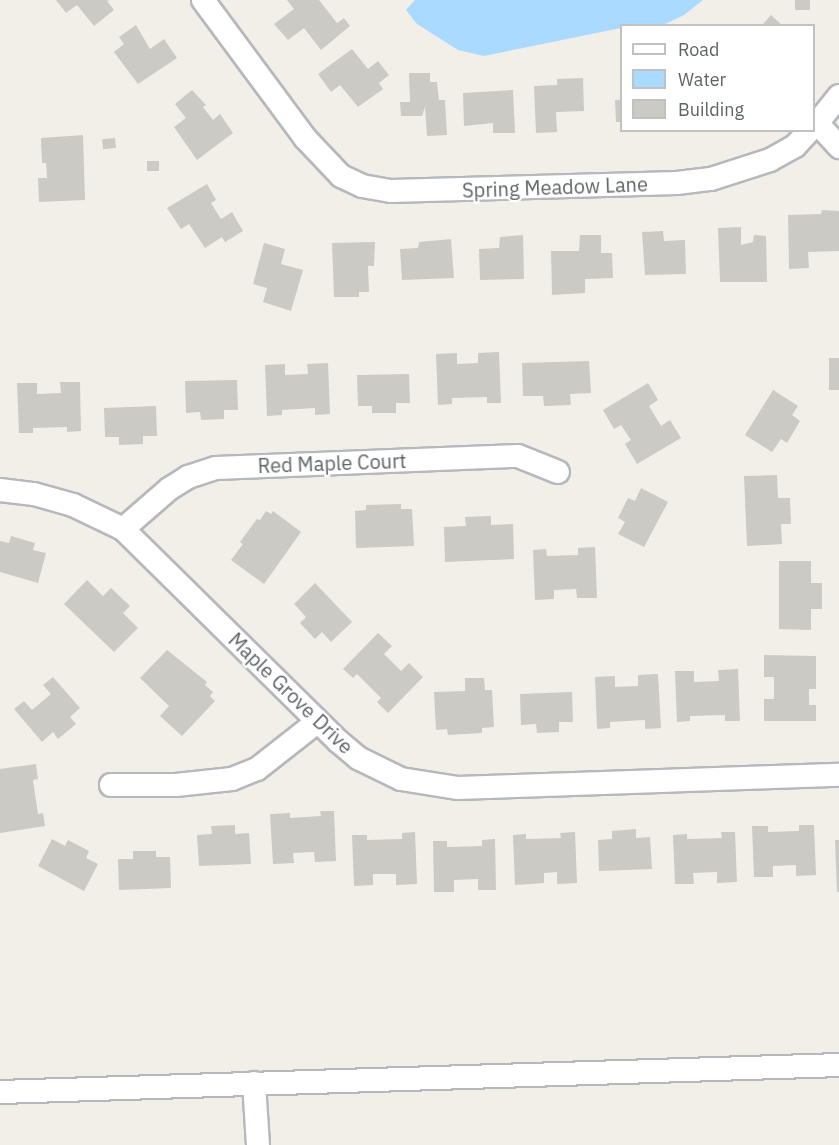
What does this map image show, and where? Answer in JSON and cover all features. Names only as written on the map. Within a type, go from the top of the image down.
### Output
[{"type":"street","name":"Spring Meadow Lane","points":[[203,0],[305,138],[341,176],[362,186],[401,191],[677,183],[711,179],[770,160],[795,146],[808,132]]},
{"type":"street","name":"Spring Meadow Lane","points":[[815,125],[839,96]]},
{"type":"street","points":[[815,129],[839,147]]},
{"type":"street","name":"Red Maple Court","points":[[123,529],[169,489],[188,477],[216,468],[518,456],[558,472]]},
{"type":"street","name":"Maple Grove Drive","points":[[0,490],[34,494],[73,505],[123,529],[317,722],[358,758],[401,778],[458,788],[839,775]]},
{"type":"street","points":[[111,785],[176,785],[232,779],[257,769],[317,722]]},
{"type":"street","points":[[0,1092],[839,1065]]},
{"type":"street","points":[[254,1083],[258,1145]]},
{"type":"water","points":[[415,0],[703,0],[684,15],[665,24],[620,24],[620,28],[484,56],[458,50],[417,24],[406,10]]},
{"type":"building","points":[[56,0],[109,0],[107,1],[114,10],[94,26],[77,5],[66,13]]},
{"type":"building","points":[[287,0],[319,0],[337,23],[344,18],[350,26],[321,50],[304,28],[288,40],[274,24],[294,9]]},
{"type":"building","points":[[795,0],[810,0],[810,10],[795,10]]},
{"type":"building","points":[[771,15],[781,24],[763,24]]},
{"type":"building","points":[[136,25],[150,49],[164,39],[177,58],[138,84],[114,52],[124,44],[119,37]]},
{"type":"building","points":[[352,49],[368,69],[378,61],[389,75],[379,83],[383,89],[358,107],[340,85],[331,92],[318,74]]},
{"type":"building","points":[[409,73],[430,73],[430,82],[437,82],[439,100],[445,100],[447,135],[427,136],[425,107],[422,116],[401,116],[400,102],[410,102]]},
{"type":"building","points":[[583,78],[584,111],[556,112],[557,132],[536,133],[534,86],[557,85],[557,79]]},
{"type":"building","points":[[192,90],[206,105],[203,107],[213,120],[220,114],[233,133],[197,160],[174,127],[186,118],[175,104]]},
{"type":"building","points":[[513,90],[515,133],[493,133],[493,123],[464,126],[463,93]]},
{"type":"building","points":[[615,100],[620,100],[620,122],[616,122]]},
{"type":"building","points":[[83,135],[85,200],[39,202],[38,178],[47,178],[46,163],[42,163],[41,138]]},
{"type":"building","points":[[115,138],[116,148],[103,149],[102,139]]},
{"type":"building","points":[[147,161],[159,161],[159,171],[147,171]]},
{"type":"building","points":[[207,184],[216,200],[211,203],[221,219],[232,212],[243,231],[225,242],[222,237],[205,248],[189,224],[181,229],[167,208]]},
{"type":"building","points":[[822,210],[839,211],[839,251],[808,252],[809,268],[789,269],[788,215],[821,214]]},
{"type":"building","points":[[741,227],[741,245],[753,242],[754,235],[766,236],[767,282],[720,282],[718,228]]},
{"type":"building","points":[[663,231],[664,241],[685,240],[686,274],[645,275],[642,232]]},
{"type":"building","points":[[523,235],[524,279],[480,280],[479,249],[499,248],[500,237]]},
{"type":"building","points":[[580,235],[601,235],[601,253],[612,253],[613,278],[585,279],[585,293],[552,295],[551,251],[579,251]]},
{"type":"building","points":[[451,239],[454,278],[402,280],[400,249],[418,248],[419,242]]},
{"type":"building","points":[[375,242],[374,266],[368,266],[369,292],[359,292],[359,297],[334,297],[332,243]]},
{"type":"building","points":[[264,243],[285,249],[281,264],[303,270],[291,311],[263,302],[267,288],[253,284]]},
{"type":"building","points":[[499,352],[501,403],[487,403],[487,397],[452,398],[452,404],[438,405],[436,354],[457,353],[457,364],[478,363],[478,353]]},
{"type":"building","points":[[829,358],[839,358],[839,390],[829,390]]},
{"type":"building","points":[[589,361],[591,393],[570,394],[571,405],[544,406],[543,396],[523,396],[522,363]]},
{"type":"building","points":[[328,363],[330,414],[315,415],[315,408],[282,410],[282,415],[267,416],[265,365],[285,364],[285,375],[308,374],[307,364]]},
{"type":"building","points":[[409,374],[410,403],[396,403],[396,413],[372,413],[372,406],[358,406],[357,375]]},
{"type":"building","points":[[237,380],[238,410],[224,410],[224,419],[201,420],[200,412],[186,413],[185,381]]},
{"type":"building","points":[[60,382],[80,382],[81,431],[67,432],[67,427],[33,428],[33,433],[19,433],[17,383],[37,383],[37,394],[61,393]]},
{"type":"building","points":[[648,383],[658,400],[649,406],[661,426],[670,420],[681,438],[637,464],[625,444],[631,440],[621,425],[614,429],[603,410]]},
{"type":"building","points":[[773,390],[798,406],[792,415],[800,421],[787,443],[781,439],[772,452],[745,435]]},
{"type":"building","points":[[156,406],[157,436],[143,436],[143,444],[119,445],[119,437],[105,437],[104,408]]},
{"type":"building","points":[[777,475],[778,498],[790,498],[791,524],[781,524],[782,544],[747,546],[744,476]]},
{"type":"building","points":[[641,488],[668,502],[644,547],[618,534],[625,522],[618,518],[628,498],[635,501]]},
{"type":"building","points":[[401,504],[401,509],[412,509],[414,546],[356,548],[355,511],[366,510],[366,505]]},
{"type":"building","points":[[266,511],[271,514],[273,511],[301,532],[264,584],[231,560],[243,544],[240,542]]},
{"type":"building","points":[[491,516],[491,525],[513,524],[514,559],[445,562],[444,527],[466,526],[465,517]]},
{"type":"building","points":[[11,536],[35,543],[33,550],[46,553],[38,583],[0,572],[0,541],[9,543]]},
{"type":"building","points":[[595,547],[597,598],[577,598],[576,589],[554,590],[554,599],[535,600],[533,550],[546,549],[547,556],[578,555],[578,548]]},
{"type":"building","points":[[779,561],[811,561],[811,583],[822,583],[822,609],[811,609],[811,630],[779,629]]},
{"type":"building","points":[[87,580],[103,596],[111,588],[130,606],[123,613],[138,628],[114,652],[64,604]]},
{"type":"building","points":[[315,583],[352,622],[331,642],[322,632],[315,639],[300,623],[306,617],[294,604]]},
{"type":"building","points":[[378,633],[392,646],[384,654],[401,671],[409,663],[423,677],[388,713],[377,702],[381,698],[357,674],[353,678],[343,669]]},
{"type":"building","points":[[167,650],[207,682],[205,685],[213,692],[210,696],[215,701],[182,736],[160,716],[169,706],[140,678]]},
{"type":"building","points":[[764,655],[816,656],[816,689],[809,689],[809,705],[816,705],[816,721],[764,721],[764,699],[774,699],[774,677],[764,677]]},
{"type":"building","points":[[738,669],[740,721],[725,721],[725,715],[690,716],[690,721],[677,722],[675,671],[694,671],[694,682],[719,681],[718,670]]},
{"type":"building","points":[[658,674],[661,728],[645,729],[645,720],[610,722],[610,728],[597,729],[595,677],[615,676],[615,687],[638,686],[638,675]]},
{"type":"building","points":[[53,677],[80,708],[70,717],[76,724],[58,739],[53,732],[42,742],[14,709],[24,701],[32,710],[51,694],[43,685]]},
{"type":"building","points":[[465,678],[484,678],[485,690],[492,690],[494,727],[482,728],[482,733],[448,735],[447,729],[436,730],[434,692],[465,691]]},
{"type":"building","points":[[572,692],[573,722],[559,722],[559,732],[537,733],[536,724],[521,725],[520,694]]},
{"type":"building","points":[[36,764],[38,779],[33,780],[38,814],[43,813],[45,826],[0,833],[0,769]]},
{"type":"building","points":[[320,811],[334,811],[336,861],[315,862],[314,852],[293,853],[294,863],[273,864],[270,814],[290,813],[290,818],[321,816]]},
{"type":"building","points":[[235,825],[235,834],[249,833],[251,864],[199,866],[197,835],[212,834],[211,826]]},
{"type":"building","points":[[799,825],[814,825],[816,875],[796,876],[796,865],[773,866],[773,877],[754,877],[752,826],[768,826],[768,832],[799,831]]},
{"type":"building","points":[[636,829],[636,838],[650,837],[652,869],[599,871],[598,840],[612,839],[612,831]]},
{"type":"building","points":[[415,832],[417,884],[396,885],[396,874],[373,874],[373,885],[354,886],[352,835],[367,835],[367,840],[402,839],[402,833]]},
{"type":"building","points":[[575,832],[577,883],[557,884],[557,872],[544,873],[544,883],[515,885],[513,835],[526,834],[526,839],[561,838],[560,833]]},
{"type":"building","points":[[721,832],[735,832],[737,882],[717,883],[717,872],[693,873],[694,884],[675,884],[673,835],[687,834],[687,839],[722,838]]},
{"type":"building","points":[[52,839],[65,846],[68,840],[89,851],[86,858],[98,864],[84,891],[38,866]]},
{"type":"building","points":[[495,839],[496,890],[478,890],[478,879],[454,880],[454,892],[434,892],[433,841],[447,841],[447,847],[482,846],[482,840]]},
{"type":"building","points":[[835,840],[839,840],[839,892],[837,892]]},
{"type":"building","points":[[133,851],[156,851],[156,857],[170,857],[171,888],[119,890],[118,859],[133,859]]}]
